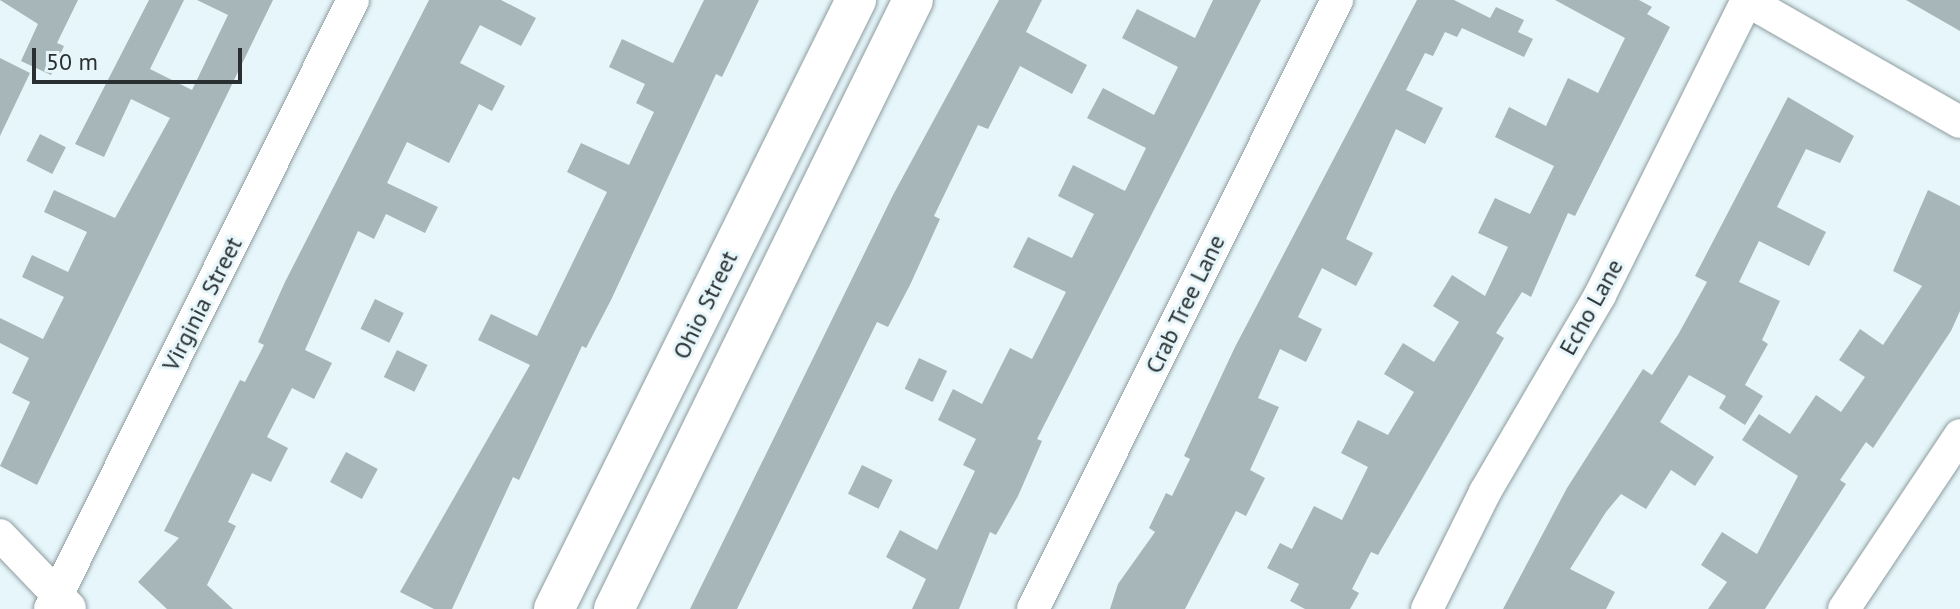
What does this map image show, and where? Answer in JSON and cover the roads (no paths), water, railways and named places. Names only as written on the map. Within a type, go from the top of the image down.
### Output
[{"type":"street","name":"Virginia Street","points":[[59,604],[353,0]]},
{"type":"street","name":"Ohio Street","points":[[554,609],[856,0]]},
{"type":"street","points":[[614,609],[913,0]]},
{"type":"street","name":"Crab Tree Lane","points":[[1033,609],[1337,0]]},
{"type":"street","points":[[1747,0],[1960,122]]},
{"type":"street","name":"Echo Lane","points":[[1427,609],[1485,492],[1600,295],[1747,0]]},
{"type":"street","points":[[826,61],[871,85]]},
{"type":"street","points":[[642,432],[689,457]]},
{"type":"street","points":[[1844,609],[1960,435]]},
{"type":"street","points":[[0,535],[59,604]]}]
